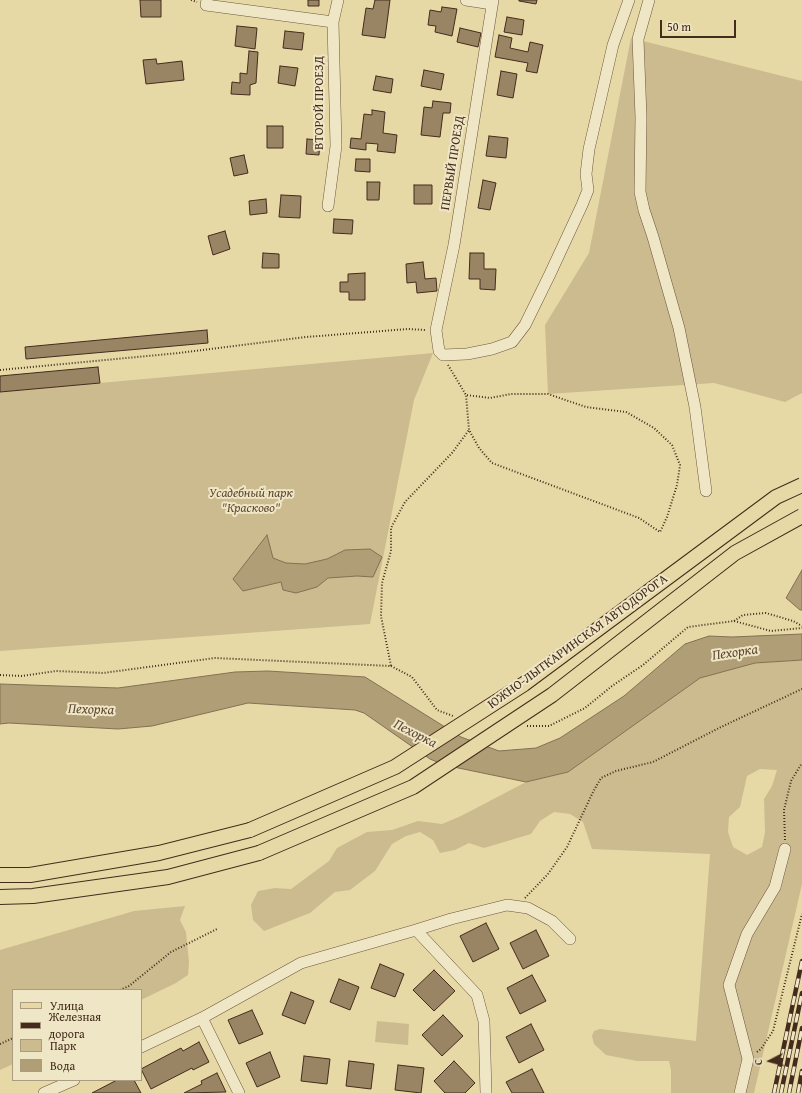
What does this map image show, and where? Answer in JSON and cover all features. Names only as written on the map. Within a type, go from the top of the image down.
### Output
[{"type":"main road","name":"ЮЖНО-ЛЫТКАРИНСКАЯ АВТОДОРОГА","points":[[0,875],[30,875],[159,853],[250,830],[395,767],[524,684],[776,496],[802,485]]},
{"type":"main road","name":"ЮЖНО-ЛЫТКАРИНСКАЯ АВТОДОРОГА","points":[[0,897],[33,896],[168,877],[259,853],[413,787],[552,696],[735,553],[802,516]]},
{"type":"street","name":"ВТОРОЙ ПРОЕЗД","points":[[328,206],[336,146],[333,22],[338,0]]},
{"type":"street","points":[[466,0],[493,2]]},
{"type":"street","points":[[443,355],[467,354],[492,349],[512,342],[525,325],[588,190],[586,174],[589,149],[613,45],[629,0]]},
{"type":"street","points":[[649,0],[638,39],[641,117],[640,192],[679,328],[695,407],[706,491]]},
{"type":"street","points":[[206,2],[333,22]]},
{"type":"street","name":"ПЕРВЫЙ ПРОЕЗД","points":[[443,355],[439,352],[436,330],[454,245],[493,2]]},
{"type":"street","points":[[740,1093],[748,1059],[729,985],[747,934],[775,887],[785,849]]},
{"type":"street","points":[[142,1048],[202,1018],[302,963],[507,905],[528,908],[552,921],[570,939]]},
{"type":"street","points":[[416,930],[477,995],[484,1021],[486,1093]]},
{"type":"street","points":[[202,1018],[239,1093]]},
{"type":"street","points":[[44,1093],[59,1090],[72,1081]]},
{"type":"path","points":[[0,370],[178,354],[306,337],[408,329],[436,330]]},
{"type":"path","points":[[443,355],[466,395],[469,430],[479,448],[492,463],[639,518],[660,532],[667,517],[677,485],[680,465],[672,445],[654,428],[626,412],[586,407],[548,394],[511,394],[490,398],[466,395]]},
{"type":"path","points":[[0,674],[22,676],[56,671],[103,674],[215,658],[391,666],[381,616],[382,583],[391,551],[391,528],[405,502],[452,453],[469,430]]},
{"type":"path","points":[[734,621],[743,615],[766,613],[794,621],[802,626]]},
{"type":"path","points":[[507,905],[527,897],[548,874],[566,847],[601,778],[616,771],[653,762],[721,727],[802,689]]},
{"type":"path","points":[[785,849],[784,810],[791,782],[802,763]]},
{"type":"path","points":[[748,1059],[761,1049],[773,1031],[802,914]]},
{"type":"path","points":[[122,989],[129,986],[171,952],[217,929]]},
{"type":"path","points":[[0,1044],[12,1038]]},
{"type":"green space","points":[[631,38],[802,81],[802,393],[785,402],[714,383],[548,394],[545,325],[589,253]]},
{"type":"green space","name":"Усадебный парк \"Красково\"","points":[[433,353],[414,400],[370,624],[0,651],[0,392]]},
{"type":"green space","points":[[802,660],[802,884],[754,1093],[671,1093],[671,1070],[669,1061],[637,1061],[606,1055],[594,1044],[592,1036],[594,1031],[600,1029],[696,1041],[710,854],[592,849],[583,822],[570,814],[554,812],[540,821],[531,834],[484,848],[469,843],[455,850],[440,853],[433,840],[420,832],[406,836],[392,844],[375,871],[350,890],[335,892],[310,913],[264,931],[253,920],[251,905],[258,891],[275,888],[291,889],[329,861],[337,848],[367,832],[392,830],[418,821],[442,824],[461,816],[526,782],[568,772],[700,678],[755,663]],"holes":[[[760,769],[777,770],[772,786],[764,799],[765,832],[762,847],[747,855],[733,847],[728,832],[729,817],[740,807],[747,776]]]},
{"type":"green space","points":[[185,906],[180,920],[186,932],[189,962],[188,975],[176,983],[142,1000],[142,989],[12,989],[12,1064],[0,1070],[0,950],[134,911]]},
{"type":"green space","points":[[377,1021],[409,1024],[408,1045],[375,1042]]},
{"type":"water","points":[[267,535],[273,558],[286,563],[305,564],[327,559],[345,550],[370,549],[382,557],[373,577],[357,576],[328,578],[317,587],[296,593],[283,590],[281,582],[243,591],[233,579]]},
{"type":"water","points":[[802,570],[802,610],[800,610],[786,598]]},
{"type":"water","name":"Пехорка","points":[[802,634],[802,660],[755,663],[700,678],[568,772],[526,782],[444,765],[430,759],[364,713],[355,710],[248,703],[152,726],[118,729],[9,723],[0,724],[0,684],[118,688],[235,672],[268,671],[365,677],[461,737],[499,751],[536,748],[560,738],[624,696],[685,644],[709,636],[732,637]]},
{"type":"building","points":[[140,0],[161,0],[161,17],[141,17]]},
{"type":"building","points":[[308,0],[319,0],[319,6],[308,6]]},
{"type":"building","points":[[375,0],[390,0],[385,38],[362,35],[366,8],[373,9]]},
{"type":"building","points":[[519,0],[537,0],[536,4]]},
{"type":"building","points":[[442,7],[457,9],[452,36],[435,32],[436,26],[428,25],[430,10],[441,12]]},
{"type":"building","points":[[507,17],[524,20],[522,35],[504,32]]},
{"type":"building","points":[[237,26],[257,28],[255,49],[235,46]]},
{"type":"building","points":[[460,28],[481,33],[478,47],[457,42]]},
{"type":"building","points":[[285,31],[304,33],[302,50],[283,48]]},
{"type":"building","points":[[499,35],[512,38],[510,48],[528,52],[530,42],[543,45],[537,73],[526,71],[528,63],[495,57]]},
{"type":"building","points":[[249,51],[258,52],[256,83],[250,85],[250,95],[231,94],[232,82],[240,83],[240,73],[247,74]]},
{"type":"building","points":[[156,59],[157,64],[182,61],[184,80],[146,84],[143,60]]},
{"type":"building","points":[[280,66],[298,68],[295,86],[278,83]]},
{"type":"building","points":[[424,70],[444,74],[441,90],[421,86]]},
{"type":"building","points":[[501,71],[517,74],[513,98],[497,95]]},
{"type":"building","points":[[376,76],[393,79],[391,93],[373,90]]},
{"type":"building","points":[[433,101],[451,103],[450,113],[443,113],[440,137],[421,135],[424,107],[432,108]]},
{"type":"building","points":[[372,110],[385,112],[383,133],[397,135],[395,153],[377,151],[378,144],[366,143],[366,150],[350,148],[351,138],[361,139],[364,114],[372,115]]},
{"type":"building","points":[[267,126],[283,126],[283,148],[267,148]]},
{"type":"building","points":[[489,136],[508,138],[506,158],[486,156]]},
{"type":"building","points":[[307,139],[320,140],[319,155],[306,154]]},
{"type":"building","points":[[244,155],[248,173],[234,176],[230,158]]},
{"type":"building","points":[[356,159],[370,159],[370,172],[355,171]]},
{"type":"building","points":[[483,180],[496,183],[490,210],[478,208]]},
{"type":"building","points":[[367,182],[380,182],[379,200],[367,200]]},
{"type":"building","points":[[414,185],[432,185],[432,204],[414,204]]},
{"type":"building","points":[[281,195],[301,196],[300,218],[279,217]]},
{"type":"building","points":[[266,199],[267,213],[250,215],[249,201]]},
{"type":"building","points":[[334,219],[353,220],[352,234],[333,233]]},
{"type":"building","points":[[225,231],[230,249],[213,255],[208,236]]},
{"type":"building","points":[[263,253],[279,254],[279,268],[262,268]]},
{"type":"building","points":[[470,253],[484,253],[484,269],[496,269],[495,290],[480,289],[480,279],[469,279]]},
{"type":"building","points":[[423,262],[425,279],[436,278],[437,291],[417,293],[416,282],[407,283],[406,264]]},
{"type":"building","points":[[365,273],[365,300],[349,300],[349,292],[340,292],[340,282],[348,282],[348,274]]},
{"type":"building","points":[[207,330],[208,343],[26,359],[25,347]]},
{"type":"building","points":[[98,367],[100,383],[0,392],[0,376]]},
{"type":"building","points":[[486,923],[499,949],[473,962],[460,936]]},
{"type":"building","points":[[536,930],[549,956],[523,969],[510,943]]},
{"type":"building","points":[[380,964],[404,974],[395,997],[371,988]]},
{"type":"building","points":[[434,970],[455,991],[434,1011],[413,990]]},
{"type":"building","points":[[532,975],[546,1001],[520,1014],[507,988]]},
{"type":"building","points":[[339,979],[359,987],[350,1010],[330,1002]]},
{"type":"building","points":[[291,992],[314,1001],[305,1024],[282,1015]]},
{"type":"building","points":[[252,1010],[263,1034],[239,1044],[228,1020]]},
{"type":"building","points":[[443,1015],[463,1036],[442,1056],[422,1035]]},
{"type":"building","points":[[531,1024],[544,1050],[519,1063],[506,1037]]},
{"type":"building","points":[[199,1042],[209,1062],[193,1070],[192,1068],[151,1089],[142,1068],[181,1048],[183,1051]]},
{"type":"building","points":[[270,1052],[280,1077],[257,1087],[246,1063]]},
{"type":"building","points":[[304,1056],[330,1059],[327,1084],[301,1081]]},
{"type":"building","points":[[349,1061],[374,1064],[371,1089],[346,1086]]},
{"type":"building","points":[[454,1061],[475,1083],[465,1093],[445,1093],[434,1081]]},
{"type":"building","points":[[398,1065],[424,1068],[421,1093],[395,1090]]},
{"type":"building","points":[[532,1069],[544,1093],[512,1093],[506,1082]]},
{"type":"building","points":[[217,1073],[226,1092],[184,1093],[202,1084],[201,1081]]},
{"type":"building","points":[[115,1081],[135,1081],[141,1093],[92,1093]]},
{"type":"railway","points":[[774,1093],[802,961]]},
{"type":"railway","points":[[781,1093],[802,993]]},
{"type":"railway","points":[[789,1093],[802,1028]]},
{"type":"railway","points":[[798,1093],[802,1071]]}]
